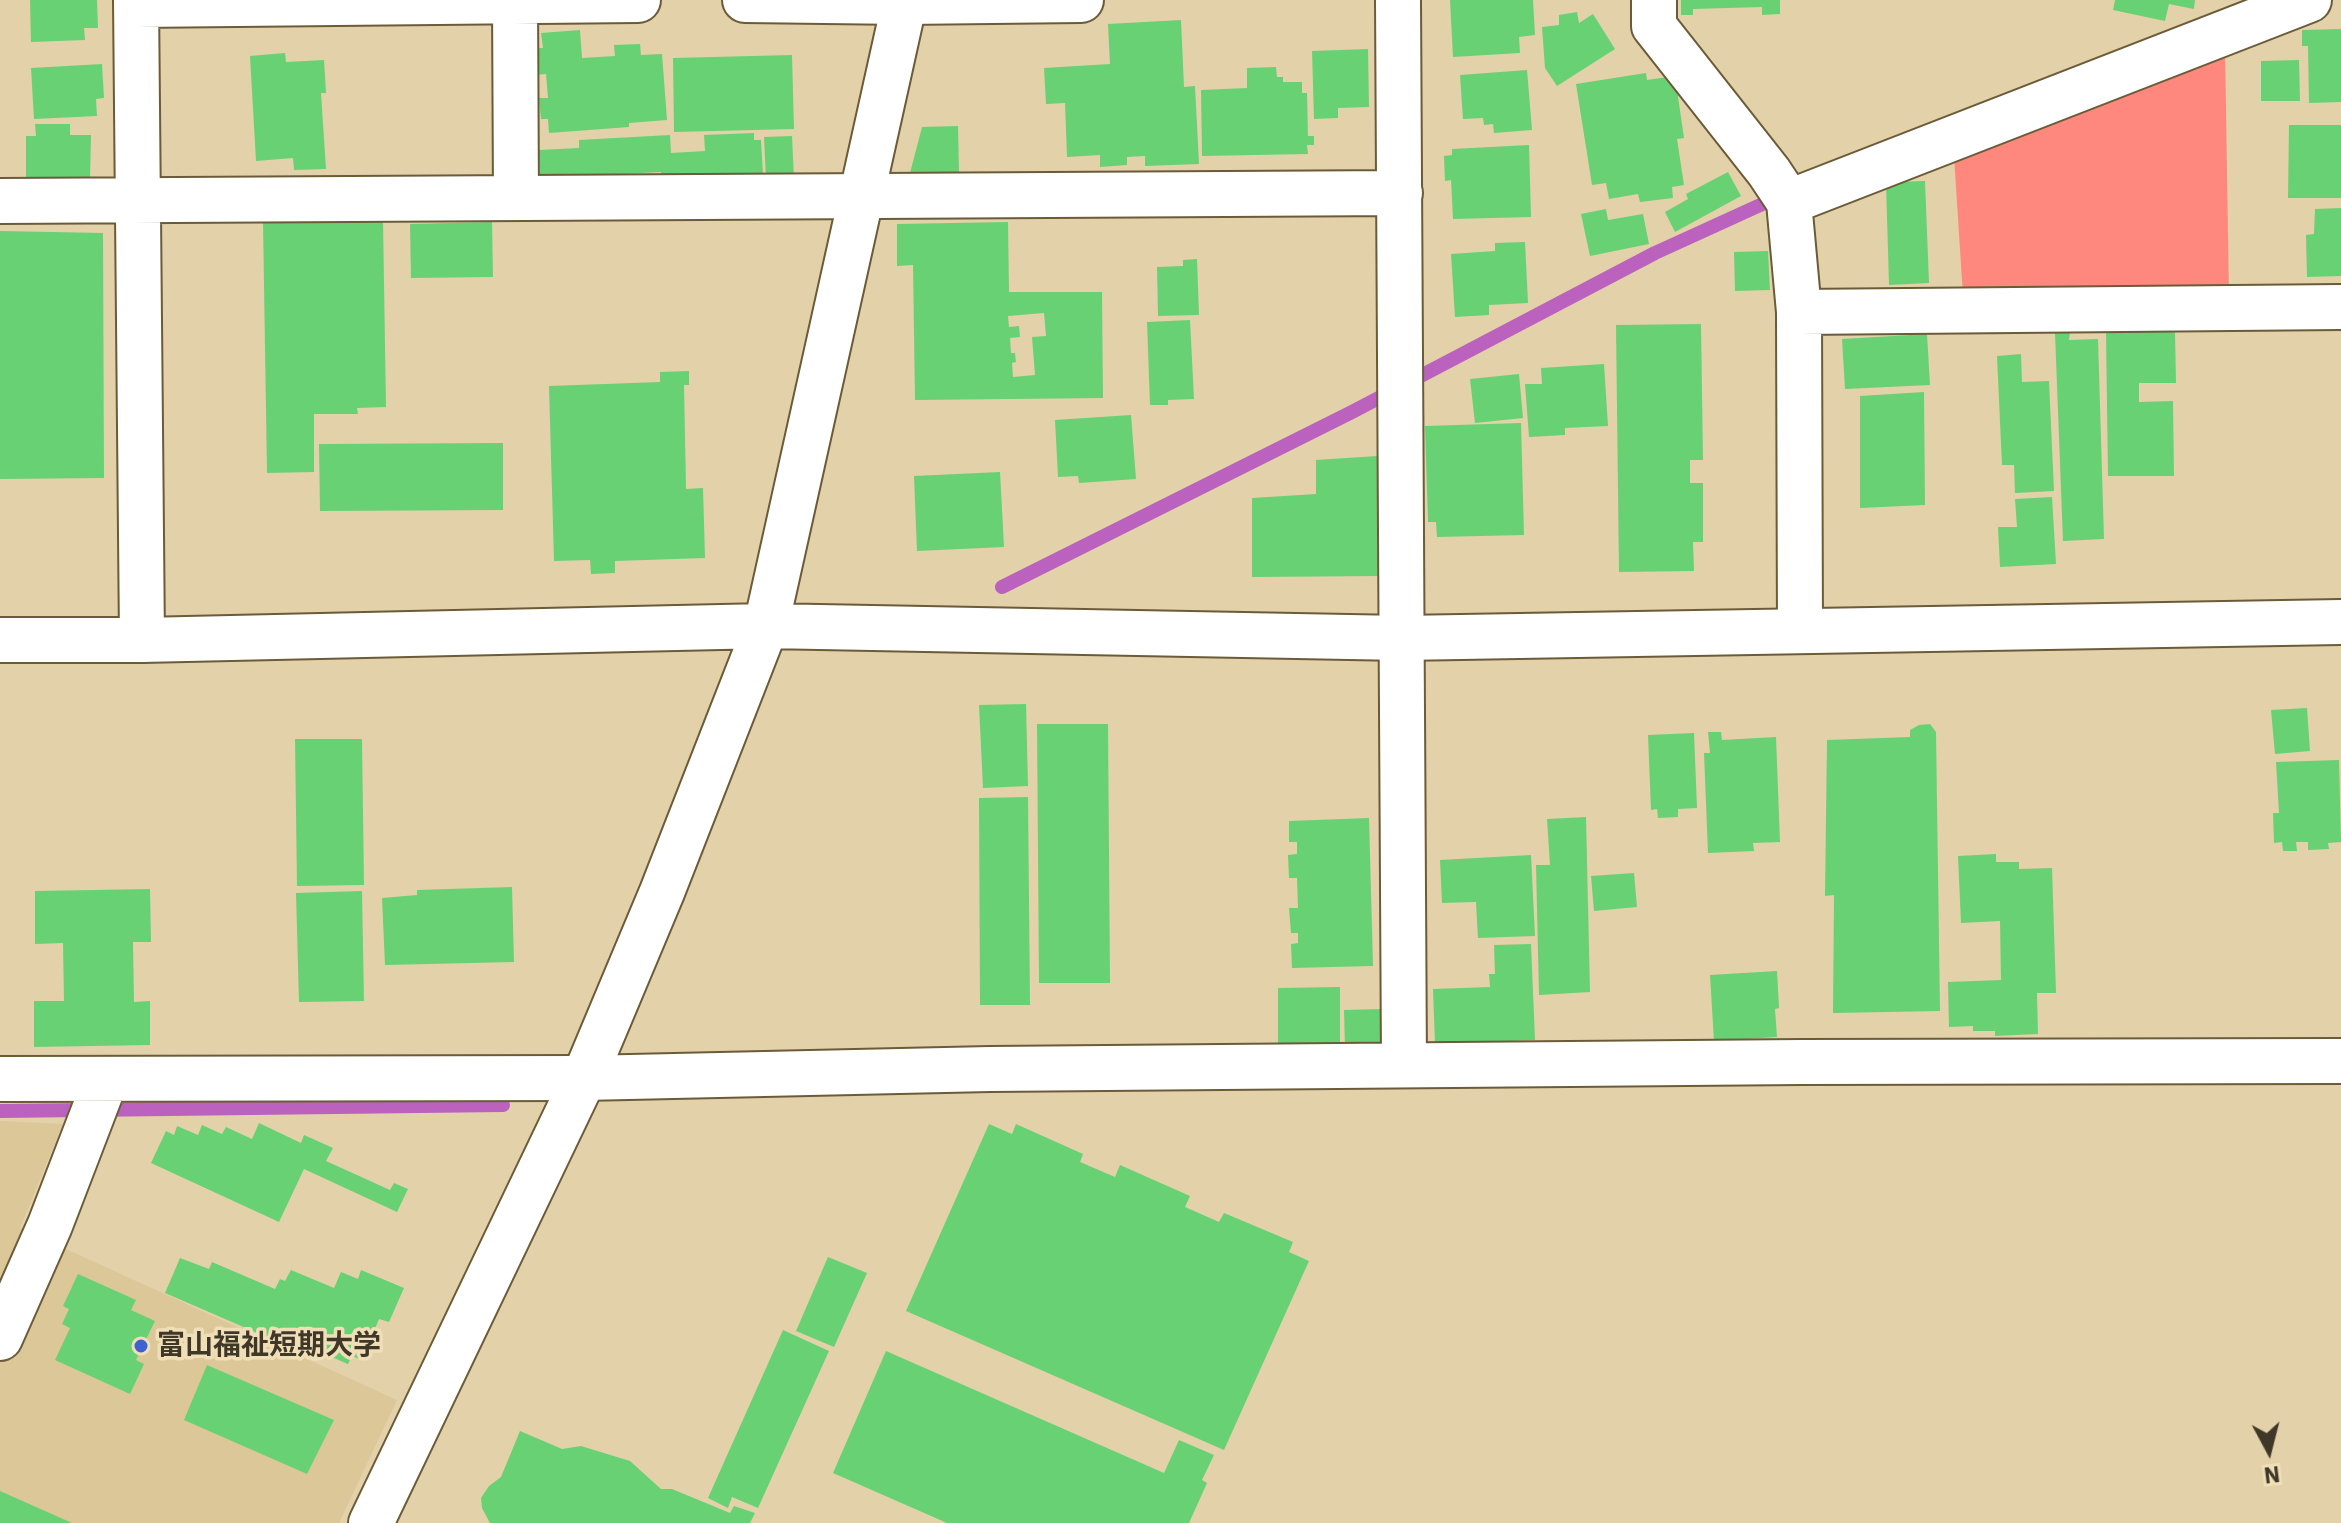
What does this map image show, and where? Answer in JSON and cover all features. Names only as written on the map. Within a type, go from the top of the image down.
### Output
[{"type":"street","points":[[142,640],[136,2],[638,0]]},
{"type":"street","points":[[745,0],[1081,0]]},
{"type":"street","points":[[1398,0],[1404,1065]]},
{"type":"street","points":[[1654,0],[1654,26],[1789,202],[1799,312],[1800,631]]},
{"type":"street","points":[[1789,202],[2309,0]]},
{"type":"street","points":[[515,1],[516,197]]},
{"type":"street","points":[[371,1523],[584,1078],[662,892],[766,626],[904,1]]},
{"type":"street","points":[[0,201],[1400,193]]},
{"type":"street","points":[[1799,312],[2341,307]]},
{"type":"street","points":[[0,640],[142,640],[766,626],[1402,638],[2341,622]]},
{"type":"street","points":[[0,1079],[584,1078],[974,1069],[2341,1061]]},
{"type":"street","points":[[0,1338],[50,1225],[106,1079]]},
{"type":"shaded area","points":[[2225,47],[2229,296],[1963,296],[1954,156]]},
{"type":"shaded area","name":"富山福祉短期大学","points":[[0,1121],[63,1124],[20,1228],[397,1400],[339,1523],[0,1523]]},
{"type":"building","points":[[30,0],[97,0],[98,28],[84,28],[85,40],[31,42]]},
{"type":"building","points":[[1450,0],[1533,0],[1535,35],[1519,37],[1520,53],[1453,57]]},
{"type":"building","points":[[1681,0],[1780,0],[1780,14],[1762,15],[1762,7],[1693,9],[1693,15],[1681,15]]},
{"type":"building","points":[[2115,0],[2195,0],[2194,9],[2169,4],[2165,21],[2113,10]]},
{"type":"building","points":[[1577,12],[1579,23],[1593,14],[1615,49],[1557,86],[1545,68],[1542,27],[1559,25],[1559,15]]},
{"type":"building","points":[[1181,20],[1184,87],[1195,86],[1199,164],[1145,166],[1145,156],[1127,157],[1127,165],[1100,167],[1100,155],[1067,157],[1065,103],[1046,104],[1044,68],[1110,64],[1108,24]]},
{"type":"building","points":[[2341,29],[2341,102],[2309,103],[2308,46],[2302,46],[2302,30]]},
{"type":"building","points":[[580,30],[582,58],[615,56],[614,45],[640,44],[641,55],[662,54],[667,120],[629,123],[629,127],[549,133],[548,119],[541,119],[539,98],[548,98],[546,74],[535,75],[533,48],[543,48],[541,33]]},
{"type":"building","points":[[1368,49],[1369,107],[1338,108],[1338,118],[1314,119],[1312,51]]},
{"type":"building","points":[[285,53],[286,62],[324,60],[326,93],[321,93],[326,169],[294,170],[293,158],[256,161],[250,56]]},
{"type":"building","points":[[792,55],[794,129],[674,132],[673,58]]},
{"type":"building","points":[[2299,60],[2300,101],[2261,101],[2261,61]]},
{"type":"building","points":[[102,64],[104,98],[96,99],[97,116],[34,119],[31,68]]},
{"type":"building","points":[[1276,67],[1277,77],[1283,77],[1283,82],[1302,82],[1302,93],[1307,93],[1308,136],[1314,136],[1314,145],[1307,145],[1308,154],[1202,156],[1201,90],[1247,88],[1247,68]]},
{"type":"building","points":[[1527,70],[1532,130],[1494,133],[1493,124],[1484,125],[1483,118],[1463,119],[1460,75]]},
{"type":"building","points":[[1646,73],[1647,80],[1675,76],[1684,138],[1677,139],[1684,185],[1672,187],[1673,198],[1640,202],[1638,194],[1609,199],[1606,183],[1592,185],[1576,84]]},
{"type":"building","points":[[35,124],[70,124],[70,135],[91,135],[90,179],[26,179],[26,136],[36,136]]},
{"type":"building","points":[[2289,125],[2341,125],[2341,198],[2288,198]]},
{"type":"building","points":[[958,126],[959,172],[910,173],[922,127]]},
{"type":"building","points":[[754,133],[754,140],[761,140],[763,175],[661,180],[661,172],[540,178],[539,150],[579,148],[579,140],[670,135],[671,153],[705,151],[704,135]]},
{"type":"building","points":[[792,136],[794,179],[766,180],[764,137]]},
{"type":"building","points":[[1529,145],[1531,217],[1453,219],[1451,180],[1445,181],[1444,156],[1452,155],[1452,149]]},
{"type":"building","points":[[1728,172],[1741,196],[1675,232],[1665,212],[1688,199],[1686,194]]},
{"type":"building","points":[[1925,181],[1929,283],[1889,285],[1886,182]]},
{"type":"building","points":[[2341,208],[2341,276],[2307,277],[2306,235],[2314,234],[2315,209]]},
{"type":"building","points":[[1606,209],[1608,220],[1643,214],[1649,244],[1590,256],[1581,214]]},
{"type":"building","points":[[383,220],[386,407],[357,408],[358,414],[314,414],[314,472],[267,473],[263,222]]},
{"type":"building","points":[[492,222],[493,277],[411,278],[410,224]]},
{"type":"building","points":[[1008,222],[1009,292],[1102,292],[1103,398],[915,400],[913,265],[897,266],[897,224]],"holes":[[[1044,313],[1046,336],[1032,337],[1035,375],[1013,377],[1012,363],[1016,362],[1015,353],[1011,353],[1010,338],[1020,337],[1019,326],[1009,327],[1008,316]]]},
{"type":"building","points":[[0,231],[103,233],[104,478],[0,479]]},
{"type":"building","points":[[1525,242],[1528,303],[1489,305],[1489,315],[1455,317],[1451,254],[1495,251],[1495,243]]},
{"type":"building","points":[[1768,251],[1770,290],[1735,291],[1734,252]]},
{"type":"building","points":[[1197,259],[1199,315],[1158,316],[1157,267],[1183,266],[1183,260]]},
{"type":"building","points":[[1190,320],[1194,399],[1168,400],[1168,405],[1150,405],[1147,322]]},
{"type":"building","points":[[1701,324],[1703,460],[1690,460],[1690,483],[1703,483],[1703,542],[1693,542],[1694,571],[1619,572],[1616,325]]},
{"type":"building","points":[[2070,332],[2069,340],[2098,339],[2104,539],[2063,541],[2055,333]]},
{"type":"building","points":[[2106,332],[2175,332],[2176,383],[2139,383],[2139,402],[2173,401],[2174,476],[2108,476]]},
{"type":"building","points":[[1927,334],[1930,385],[1845,389],[1842,339]]},
{"type":"building","points":[[2021,354],[2022,382],[2049,381],[2054,491],[2015,493],[2014,465],[2002,465],[1997,356]]},
{"type":"building","points":[[1604,364],[1608,426],[1565,428],[1565,435],[1529,437],[1525,384],[1542,384],[1541,368]]},
{"type":"building","points":[[689,371],[689,385],[684,385],[686,489],[703,488],[705,558],[615,561],[615,573],[591,574],[590,560],[554,561],[549,386],[660,382],[660,372]]},
{"type":"building","points":[[1519,374],[1523,418],[1475,423],[1470,379]]},
{"type":"building","points":[[1924,392],[1925,505],[1860,508],[1860,396]]},
{"type":"building","points":[[1131,415],[1136,479],[1079,483],[1078,476],[1058,477],[1055,420]]},
{"type":"building","points":[[1521,423],[1524,535],[1437,537],[1436,522],[1428,522],[1425,426]]},
{"type":"building","points":[[503,443],[503,510],[320,511],[319,444]]},
{"type":"building","points":[[1377,456],[1382,576],[1252,577],[1252,498],[1316,494],[1316,460]]},
{"type":"building","points":[[1000,472],[1004,547],[917,551],[914,476]]},
{"type":"building","points":[[2052,497],[2056,564],[2000,567],[1998,527],[2017,527],[2015,499]]},
{"type":"building","points":[[1026,704],[1028,786],[983,788],[979,705]]},
{"type":"building","points":[[2307,708],[2310,751],[2275,754],[2271,710]]},
{"type":"building","points":[[1037,724],[1108,724],[1110,983],[1039,983]]},
{"type":"building","points":[[1930,724],[1936,732],[1940,1011],[1833,1013],[1834,895],[1825,896],[1827,740],[1910,737],[1910,730]]},
{"type":"building","points":[[1708,732],[1721,732],[1722,740],[1776,737],[1780,842],[1753,843],[1754,851],[1708,853],[1704,753],[1710,753]]},
{"type":"building","points":[[1694,733],[1697,808],[1678,809],[1678,817],[1658,818],[1657,809],[1651,810],[1648,735]]},
{"type":"building","points":[[295,739],[362,739],[364,885],[297,886]]},
{"type":"building","points":[[2339,760],[2341,842],[2328,843],[2329,849],[2308,850],[2308,842],[2296,842],[2297,851],[2283,851],[2282,842],[2274,843],[2273,813],[2279,813],[2276,762]]},
{"type":"building","points":[[1028,797],[1030,1005],[980,1005],[979,798]]},
{"type":"building","points":[[1586,817],[1590,992],[1539,995],[1536,865],[1550,865],[1547,819]]},
{"type":"building","points":[[1369,818],[1373,966],[1292,968],[1291,944],[1298,943],[1298,933],[1291,933],[1289,908],[1298,908],[1297,878],[1289,878],[1288,855],[1297,854],[1297,842],[1289,842],[1289,821]]},
{"type":"building","points":[[1996,854],[1996,862],[2019,862],[2019,869],[2052,868],[2056,993],[2037,993],[2038,1034],[1995,1036],[1995,1031],[1973,1031],[1973,1026],[1949,1027],[1948,982],[2001,980],[2000,921],[1961,923],[1958,856]]},
{"type":"building","points":[[1531,855],[1535,936],[1478,938],[1476,902],[1442,903],[1440,860]]},
{"type":"building","points":[[1634,873],[1637,907],[1594,911],[1591,876]]},
{"type":"building","points":[[512,887],[514,962],[385,965],[382,898],[417,895],[417,890]]},
{"type":"building","points":[[150,889],[151,942],[133,942],[134,1002],[150,1001],[150,1045],[34,1047],[34,1001],[64,1001],[63,943],[35,944],[35,891]]},
{"type":"building","points":[[362,891],[364,1001],[299,1002],[296,893]]},
{"type":"building","points":[[1531,944],[1535,1040],[1435,1044],[1433,989],[1490,987],[1489,974],[1495,974],[1494,945]]},
{"type":"building","points":[[1777,971],[1777,1037],[1714,1041],[1710,975]]},
{"type":"building","points":[[1340,987],[1340,1048],[1278,1050],[1278,988]]},
{"type":"building","points":[[1382,1009],[1382,1048],[1345,1049],[1344,1010]]},
{"type":"building","points":[[259,1123],[301,1143],[304,1135],[333,1148],[326,1161],[390,1190],[394,1183],[408,1189],[397,1212],[304,1169],[279,1222],[151,1163],[166,1131],[174,1135],[177,1126],[198,1135],[202,1125],[222,1134],[226,1127],[252,1139]]},
{"type":"building","points":[[989,1124],[1012,1134],[1016,1124],[1083,1154],[1080,1162],[1115,1177],[1120,1165],[1190,1196],[1185,1207],[1219,1222],[1224,1213],[1293,1242],[1289,1252],[1309,1261],[1224,1450],[906,1311]]},
{"type":"building","points":[[828,1257],[867,1273],[834,1347],[796,1331]]},
{"type":"building","points":[[180,1258],[209,1269],[212,1262],[275,1289],[280,1279],[285,1281],[291,1270],[334,1288],[341,1272],[358,1279],[361,1270],[404,1288],[389,1322],[379,1319],[362,1360],[352,1356],[348,1364],[313,1349],[311,1356],[281,1343],[283,1337],[271,1331],[269,1338],[165,1293]]},
{"type":"building","points":[[78,1274],[136,1300],[131,1310],[155,1321],[136,1360],[144,1364],[130,1394],[55,1360],[70,1328],[62,1324],[69,1309],[63,1306]]},
{"type":"building","points":[[783,1330],[829,1351],[758,1508],[732,1497],[728,1508],[708,1498]]},
{"type":"building","points":[[886,1351],[1164,1473],[1179,1440],[1214,1455],[1202,1480],[1207,1483],[1189,1523],[947,1523],[833,1473]]},
{"type":"building","points":[[207,1365],[334,1420],[307,1474],[184,1420]]},
{"type":"building","points":[[520,1431],[562,1449],[581,1446],[630,1461],[661,1489],[672,1489],[730,1513],[734,1506],[755,1513],[750,1523],[490,1523],[482,1508],[481,1498],[489,1486],[501,1477]]},
{"type":"building","points":[[0,1491],[72,1523],[0,1523]]},
{"type":"waterway","points":[[1002,587],[1352,412],[1655,253],[1780,196]]},
{"type":"waterway","points":[[0,1111],[503,1105]]},
{"type":"place","name":"富山福祉短期大学","points":[[141,1346]]}]
